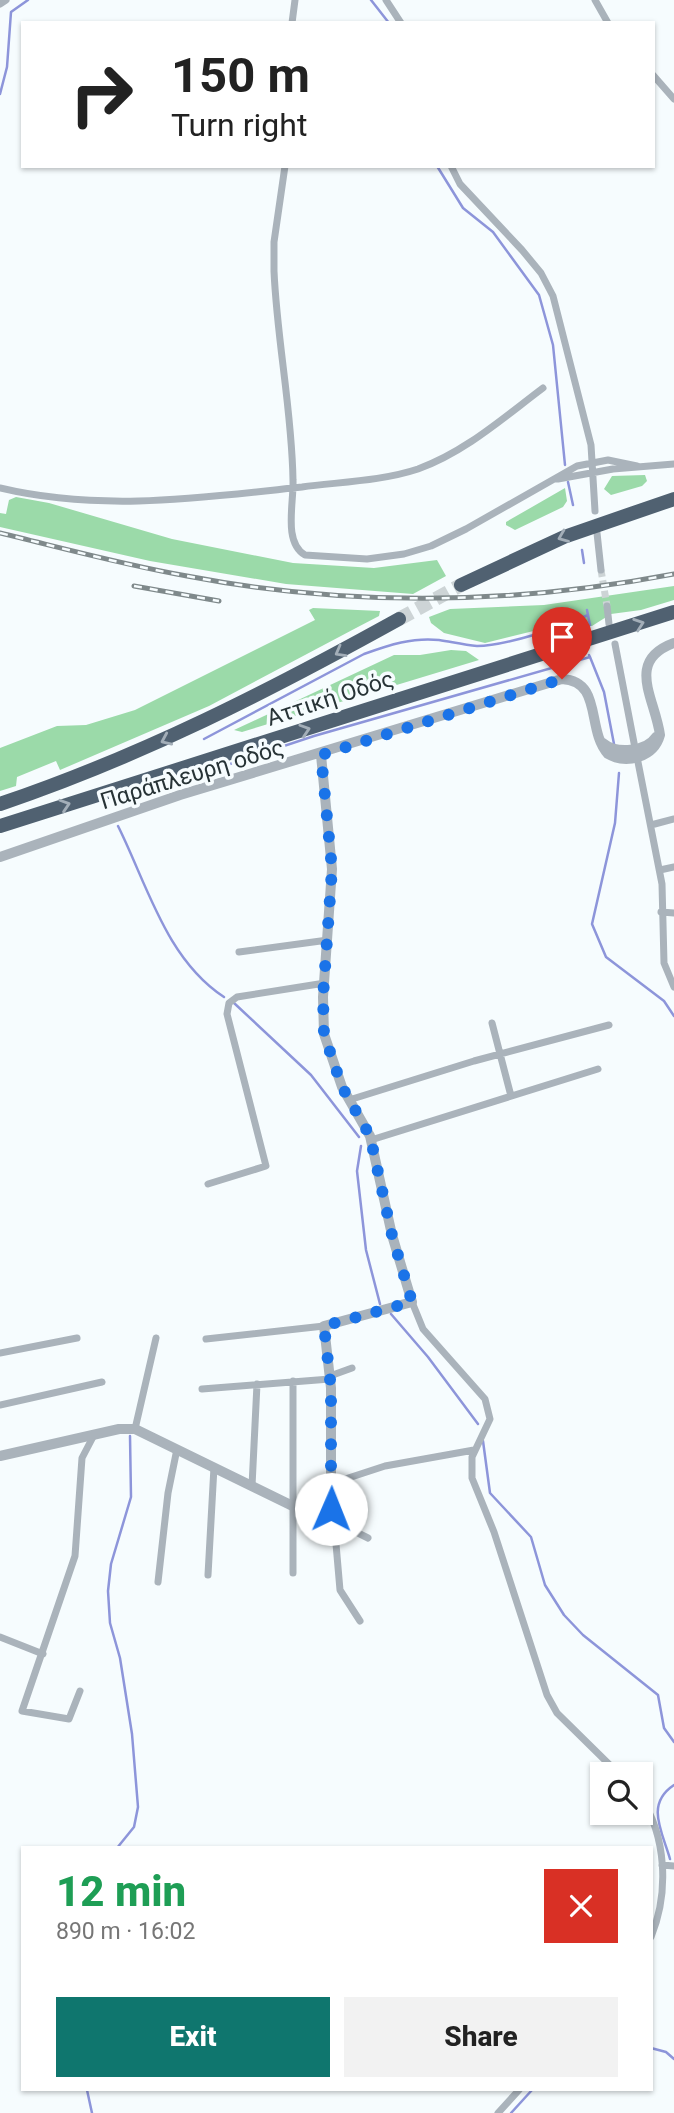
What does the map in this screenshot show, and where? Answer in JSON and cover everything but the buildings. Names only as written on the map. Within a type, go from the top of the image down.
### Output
[{"type":"highway","points":[[461,585],[564,537],[674,499]]},
{"type":"highway","name":"Αττική Οδός","points":[[0,826],[674,612]]},
{"type":"highway","name":"Αττική Οδός","points":[[0,804],[82,776],[173,737],[399,619]]},
{"type":"street","points":[[0,4],[6,0]]},
{"type":"street","points":[[292,21],[295,0]]},
{"type":"street","points":[[386,0],[400,21]]},
{"type":"street","points":[[595,0],[607,21]]},
{"type":"street","points":[[655,77],[674,99]]},
{"type":"street","points":[[285,168],[274,242],[274,271],[294,488],[292,537],[296,550],[305,555],[367,559],[396,555],[431,546],[577,466],[608,460],[637,466]]},
{"type":"street","points":[[452,168],[460,184],[541,273],[553,296],[586,421],[593,461],[595,511]]},
{"type":"street","points":[[0,488],[81,502],[114,503],[294,488],[415,470],[470,442],[542,388]]},
{"type":"street","points":[[557,479],[637,466],[674,464]]},
{"type":"street","points":[[597,533],[601,570]]},
{"type":"street","points":[[607,606],[609,624]]},
{"type":"street","points":[[636,753],[653,741],[659,726],[647,687],[647,666],[659,649],[674,643]]},
{"type":"street","points":[[615,644],[660,870],[664,964],[674,987]]},
{"type":"street","name":"Παράπλευρη οδός","points":[[0,858],[180,795],[321,755],[562,679],[572,680],[585,687],[591,701],[598,738],[609,748],[636,753]]},
{"type":"street","points":[[321,755],[332,869],[324,1034],[333,1066],[371,1140],[392,1235],[423,1329],[485,1399],[490,1419],[474,1450],[472,1469],[476,1490],[494,1532],[547,1695],[557,1713],[607,1762]]},
{"type":"street","points":[[651,825],[674,819]]},
{"type":"street","points":[[660,870],[674,867]]},
{"type":"street","points":[[661,912],[674,913]]},
{"type":"street","points":[[239,952],[328,940]]},
{"type":"street","points":[[208,1184],[266,1166],[227,1014],[229,1003],[237,997],[325,983]]},
{"type":"street","points":[[492,1023],[511,1096]]},
{"type":"street","points":[[349,1100],[500,1054],[609,1025]]},
{"type":"street","points":[[371,1140],[597,1069]]},
{"type":"street","points":[[206,1339],[324,1326],[412,1302]]},
{"type":"street","points":[[324,1326],[330,1378],[333,1502],[331,1518],[340,1590],[360,1621]]},
{"type":"street","points":[[0,1353],[77,1338]]},
{"type":"street","points":[[135,1429],[156,1338]]},
{"type":"street","points":[[202,1389],[330,1378],[352,1368]]},
{"type":"street","points":[[293,1381],[293,1573]]},
{"type":"street","points":[[0,1405],[102,1382]]},
{"type":"street","points":[[253,1486],[257,1384]]},
{"type":"street","points":[[0,1456],[119,1429],[135,1429],[309,1514],[331,1518],[368,1538]]},
{"type":"street","points":[[80,1691],[69,1719],[22,1711],[75,1556],[82,1458],[94,1435]]},
{"type":"street","points":[[158,1582],[168,1493],[177,1449]]},
{"type":"street","points":[[332,1483],[385,1466],[474,1450]]},
{"type":"street","points":[[208,1575],[214,1467]]},
{"type":"street","points":[[0,1637],[43,1654]]},
{"type":"street","points":[[653,1823],[662,1865],[660,1904],[653,1930]]},
{"type":"street","points":[[662,1865],[674,1866]]},
{"type":"street","points":[[498,2113],[518,2091]]},
{"type":"green space","points":[[645,475],[647,481],[642,486],[611,495],[604,489],[612,476]]},
{"type":"green space","points":[[565,488],[567,501],[563,507],[515,530],[506,525],[506,522]]},
{"type":"green space","points":[[16,497],[49,503],[172,539],[293,563],[374,568],[437,560],[446,576],[413,594],[286,584],[150,561],[0,527],[0,513],[6,514],[9,500]]},
{"type":"green space","points":[[674,586],[674,600],[641,610],[611,614],[592,626],[562,624],[485,643],[444,633],[431,623],[429,617],[450,609],[544,605]]},
{"type":"green space","points":[[309,610],[380,611],[379,616],[209,706],[60,770],[56,761],[17,777],[16,786],[0,791],[0,748],[57,726],[86,725],[135,710],[315,620]]},
{"type":"green space","points":[[451,650],[466,651],[479,660],[242,732],[234,730],[394,655],[420,655]]},
{"type":"waterway","points":[[0,94],[7,67],[11,12],[28,0]]},
{"type":"waterway","points":[[371,0],[387,21]]},
{"type":"waterway","points":[[438,168],[463,208],[493,232],[539,295],[553,345],[565,465]]},
{"type":"waterway","points":[[568,482],[573,505]]},
{"type":"waterway","points":[[582,550],[584,563]]},
{"type":"waterway","points":[[587,610],[590,625]]},
{"type":"waterway","points":[[204,739],[364,654],[410,641],[429,639],[472,646],[503,643],[534,635],[588,615]]},
{"type":"waterway","points":[[122,800],[314,736],[590,657],[589,655]]},
{"type":"waterway","points":[[590,657],[604,692],[614,744]]},
{"type":"waterway","points":[[619,773],[615,823],[592,924],[606,957],[664,1001],[674,1016]]},
{"type":"waterway","points":[[118,826],[149,896],[173,941],[204,981],[224,997]]},
{"type":"waterway","points":[[234,1003],[311,1075],[359,1137]]},
{"type":"waterway","points":[[361,1146],[357,1171],[366,1250],[380,1304]]},
{"type":"waterway","points":[[391,1314],[428,1357],[478,1424]]},
{"type":"waterway","points":[[119,1846],[134,1827],[138,1807],[132,1734],[120,1658],[110,1623],[108,1591],[111,1564],[131,1497],[130,1436]]},
{"type":"waterway","points":[[483,1441],[490,1493],[531,1537],[545,1585],[564,1615],[583,1635],[658,1695],[664,1728],[674,1742]]},
{"type":"waterway","points":[[670,1859],[660,1828],[658,1809],[665,1792],[674,1785]]},
{"type":"waterway","points":[[653,2049],[666,2052],[674,2059]]},
{"type":"waterway","points":[[87,2091],[92,2113]]},
{"type":"waterway","points":[[511,2113],[531,2091]]},
{"type":"tunnel","points":[[601,570],[607,606]]},
{"type":"tunnel","points":[[399,619],[461,585]]},
{"type":"railway","points":[[0,533],[116,562],[187,576],[248,586],[370,597],[430,598],[552,592],[674,574]]},
{"type":"railway","points":[[134,586],[219,601]]},
{"type":"route","points":[[331,1509],[331,1388],[324,1326],[412,1302],[398,1261],[370,1136],[342,1087],[324,1034],[323,997],[332,869],[321,755],[484,701],[562,679]]}]
